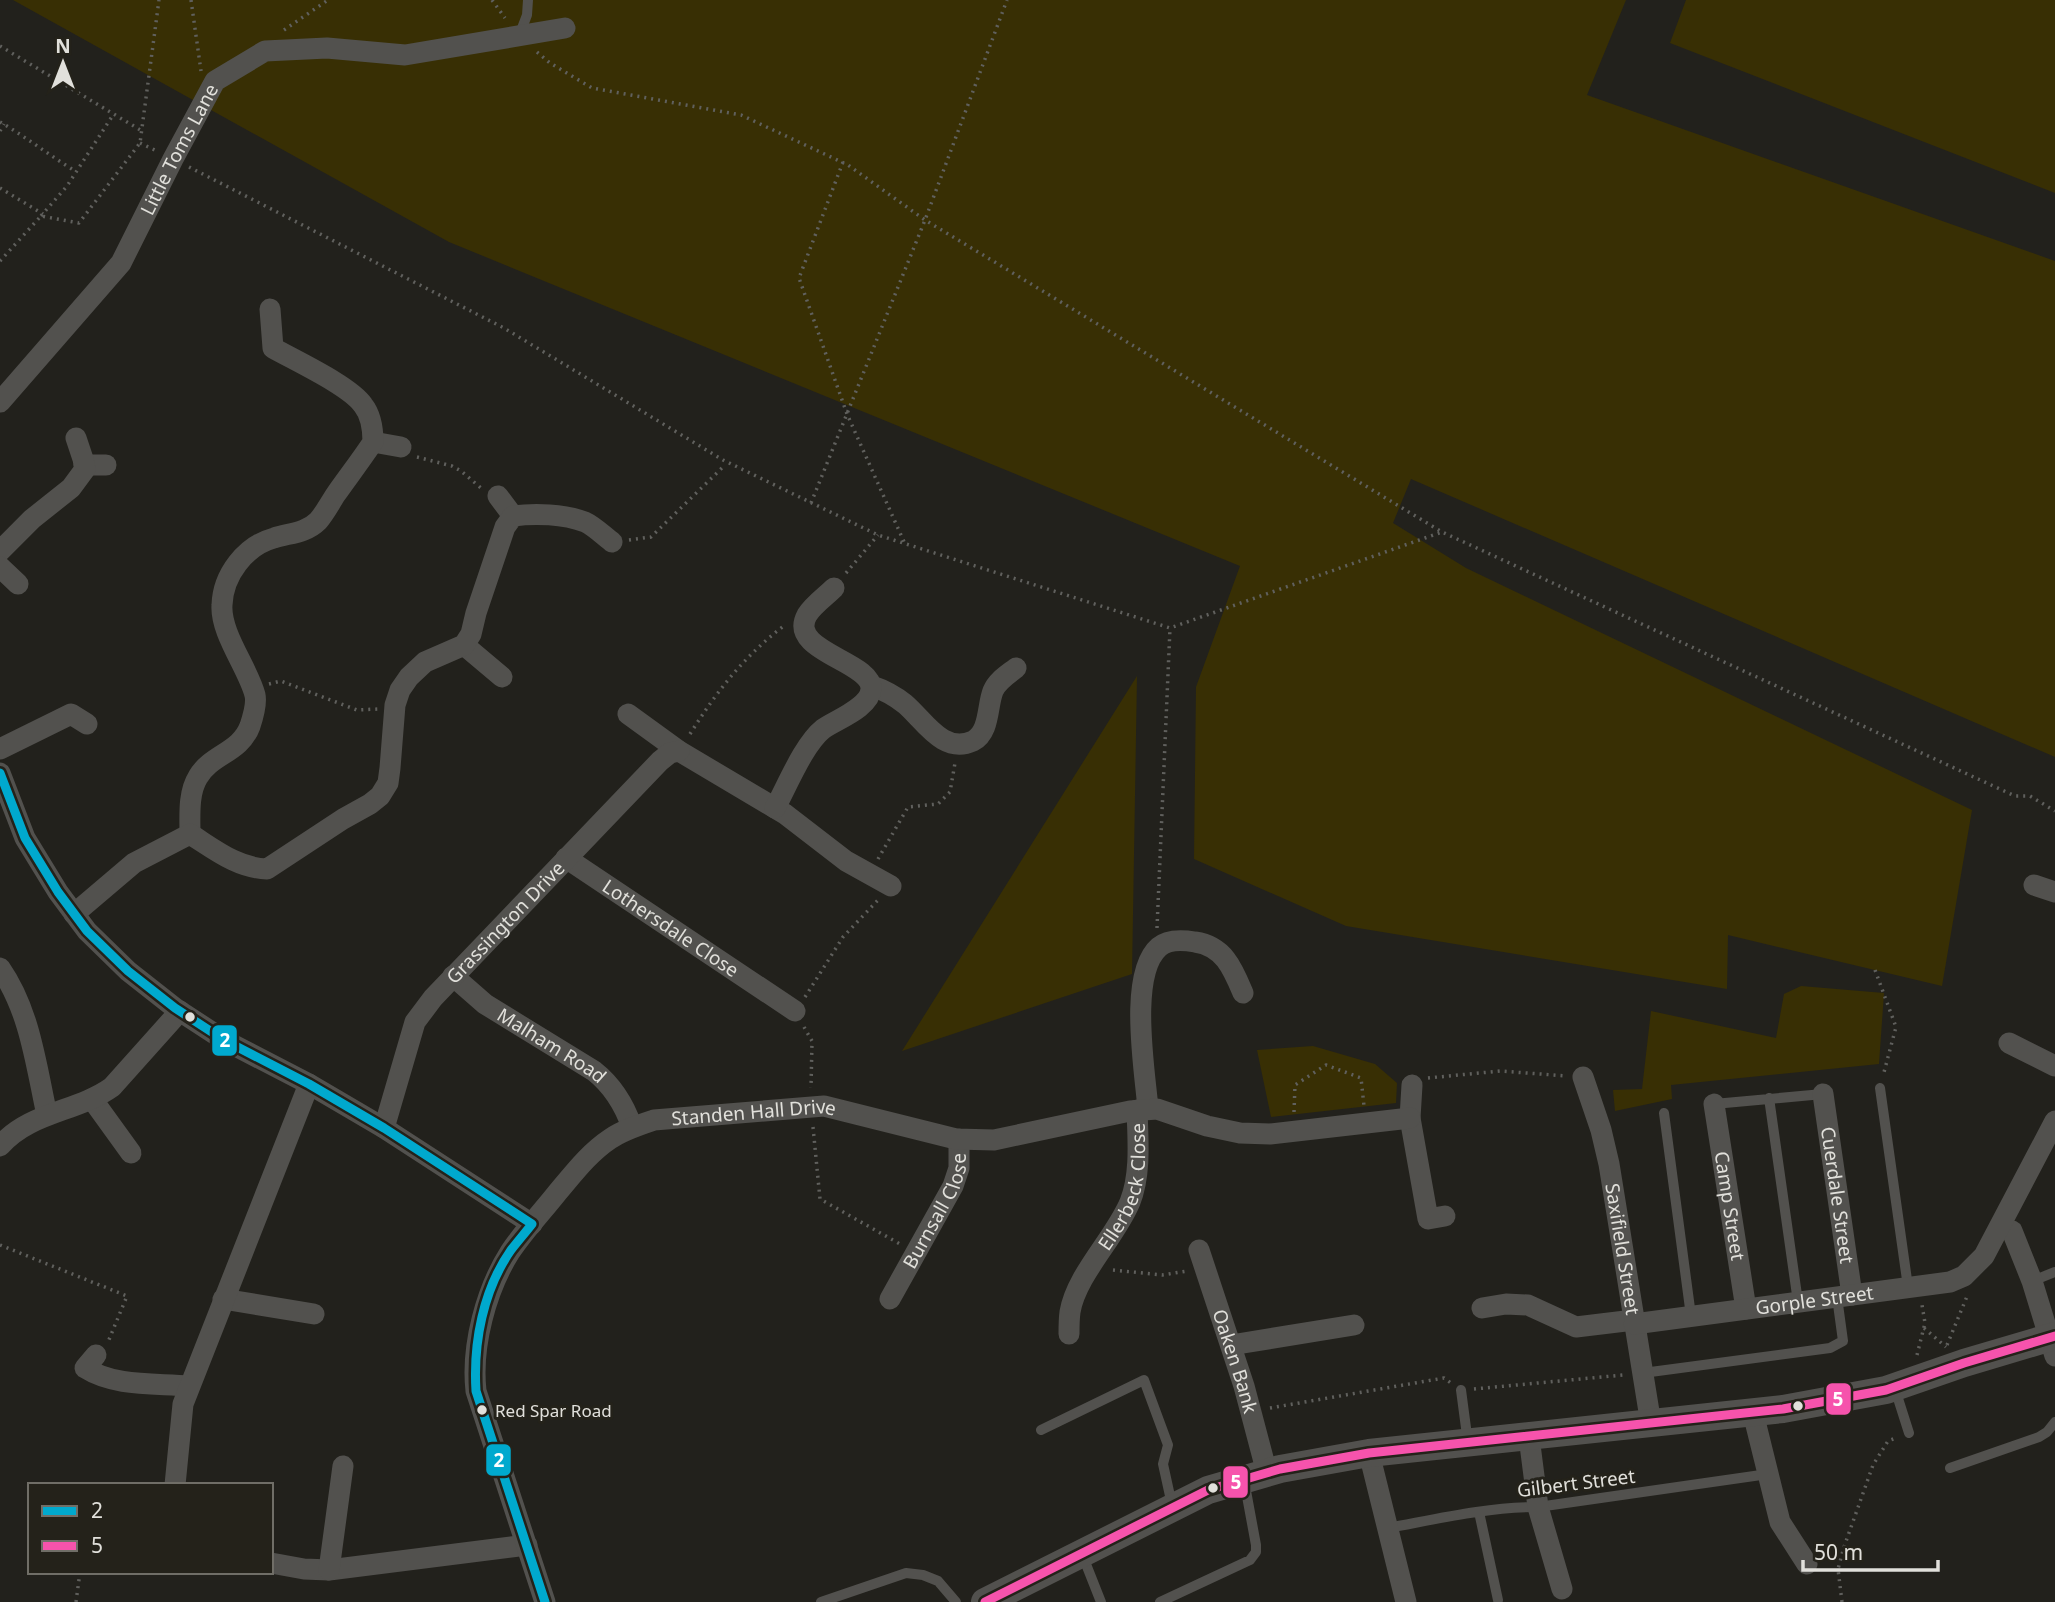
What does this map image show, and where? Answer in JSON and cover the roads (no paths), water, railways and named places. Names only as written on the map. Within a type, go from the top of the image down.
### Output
[{"type":"street","name":"Little Toms Lane","points":[[0,402],[121,263],[215,82],[265,51],[327,48],[405,55],[565,28]]},
{"type":"street","points":[[190,834],[192,793],[197,777],[206,766],[241,743],[250,728],[254,712],[256,697],[221,607],[231,571],[254,548],[271,538],[313,537],[318,521],[373,442],[373,428],[365,407],[353,393],[264,353],[270,309]]},
{"type":"street","points":[[0,551],[32,519],[71,488],[85,469],[76,438]]},
{"type":"street","points":[[373,442],[401,447]]},
{"type":"street","points":[[84,465],[106,465]]},
{"type":"street","points":[[498,496],[513,516]]},
{"type":"street","points":[[190,834],[237,863],[253,869],[267,869],[370,804],[380,796],[388,783],[395,705],[400,690],[425,662],[464,645],[471,634],[505,527],[513,516],[527,514],[576,520],[586,523],[612,542]]},
{"type":"street","points":[[0,567],[18,584]]},
{"type":"street","points":[[775,808],[808,747],[822,730],[848,715],[870,695],[872,686],[867,677],[811,641],[805,631],[807,614],[834,588]]},
{"type":"street","points":[[464,645],[502,677]]},
{"type":"street","points":[[872,686],[883,689],[904,703],[938,737],[949,743],[958,743],[979,737],[993,690],[1016,668]]},
{"type":"street","points":[[0,749],[76,711]]},
{"type":"street","points":[[628,714],[679,751],[775,808],[846,861],[891,886]]},
{"type":"street","name":"Grassington Drive","points":[[384,1128],[415,1022],[433,998],[660,761],[670,753],[679,751]]},
{"type":"street","points":[[0,773],[25,838],[58,892],[87,931],[128,971],[180,1011],[224,1040],[309,1084],[384,1128],[531,1224]]},
{"type":"street","points":[[75,914],[134,863],[190,834]]},
{"type":"street","name":"Lothersdale Close","points":[[566,858],[771,1006],[795,1011]]},
{"type":"street","points":[[2034,885],[2055,892]]},
{"type":"street","name":"Ellerbeck Close","points":[[1069,1334],[1070,1310],[1080,1284],[1105,1265],[1117,1228],[1131,1200],[1137,1171],[1142,1110],[1141,989],[1147,962],[1160,946],[1173,940],[1197,942],[1218,952],[1232,965],[1243,993]]},
{"type":"street","points":[[0,968],[23,1013],[47,1115]]},
{"type":"street","name":"Malham Road","points":[[453,976],[485,1004],[608,1082],[626,1111],[632,1127]]},
{"type":"street","points":[[0,1146],[20,1127],[92,1099],[112,1087],[180,1011]]},
{"type":"street","points":[[2009,1043],[2055,1066]]},
{"type":"street","name":"Saxifield Street","points":[[1583,1077],[1609,1164],[1651,1424]]},
{"type":"street","points":[[175,1483],[183,1404],[189,1385],[309,1084]]},
{"type":"street","points":[[1412,1085],[1410,1118],[1429,1219]]},
{"type":"street","name":"Cuerdale Street","points":[[1824,1094],[1844,1296]]},
{"type":"street","points":[[92,1099],[131,1153]]},
{"type":"street","name":"Camp Street","points":[[1714,1104],[1746,1309]]},
{"type":"street","name":"Standen Hall Drive","points":[[545,1602],[476,1391],[476,1343],[495,1282],[510,1252],[586,1158],[611,1138],[654,1120],[824,1106],[959,1139],[995,1140],[1157,1109],[1207,1126],[1240,1133],[1270,1134],[1410,1118]]},
{"type":"street","name":"Gorple Street","points":[[1492,1300],[1528,1305],[1576,1327],[1691,1316],[1950,1282],[1964,1276],[1984,1256],[2055,1121]]},
{"type":"street","name":"Burnsall Close","points":[[891,1284],[916,1253],[953,1186],[959,1168],[959,1139]]},
{"type":"street","points":[[985,1602],[1208,1490],[1255,1476],[1370,1453],[1783,1409],[1904,1384],[1955,1358],[2053,1343],[2012,1231]]},
{"type":"street","name":"Oaken Bank","points":[[1202,1258],[1255,1421],[1255,1476]]},
{"type":"street","points":[[223,1299],[301,1317]]},
{"type":"street","points":[[1231,1345],[1354,1325]]},
{"type":"street","points":[[86,1367],[96,1375],[117,1380],[189,1385]]},
{"type":"street","points":[[1753,1413],[1780,1522],[1807,1564]]},
{"type":"street","points":[[1529,1437],[1538,1507],[1562,1589]]},
{"type":"street","points":[[1370,1453],[1406,1602]]},
{"type":"street","points":[[328,1570],[343,1466]]},
{"type":"street","points":[[273,1563],[328,1570],[527,1545]]},
{"type":"lane","points":[[519,36],[527,15],[528,0]]},
{"type":"lane","points":[[1880,1088],[1908,1287]]},
{"type":"lane","points":[[1714,1104],[1824,1094]]},
{"type":"lane","points":[[1769,1098],[1798,1302]]},
{"type":"lane","points":[[1664,1113],[1691,1316]]},
{"type":"lane","points":[[2032,1281],[2055,1272]]},
{"type":"lane","points":[[1643,1373],[1830,1348],[1843,1341],[1844,1296]]},
{"type":"lane","points":[[1041,1430],[1144,1380],[1168,1445],[1163,1464],[1173,1508]]},
{"type":"lane","points":[[1904,1384],[1909,1433]]},
{"type":"lane","points":[[1461,1390],[1468,1443]]},
{"type":"lane","points":[[1950,1468],[2039,1437],[2055,1422]]},
{"type":"lane","name":"Gilbert Street","points":[[1388,1528],[1479,1512],[1538,1507],[1768,1474]]},
{"type":"lane","points":[[1160,1602],[1251,1560],[1256,1545],[1255,1476]]},
{"type":"lane","points":[[1479,1512],[1498,1600]]},
{"type":"lane","points":[[1082,1554],[1101,1602]]},
{"type":"lane","points":[[821,1602],[906,1573],[923,1575],[938,1581],[956,1602]]},
{"type":"place","name":"Red Spar Road","points":[[482,1410]]}]
